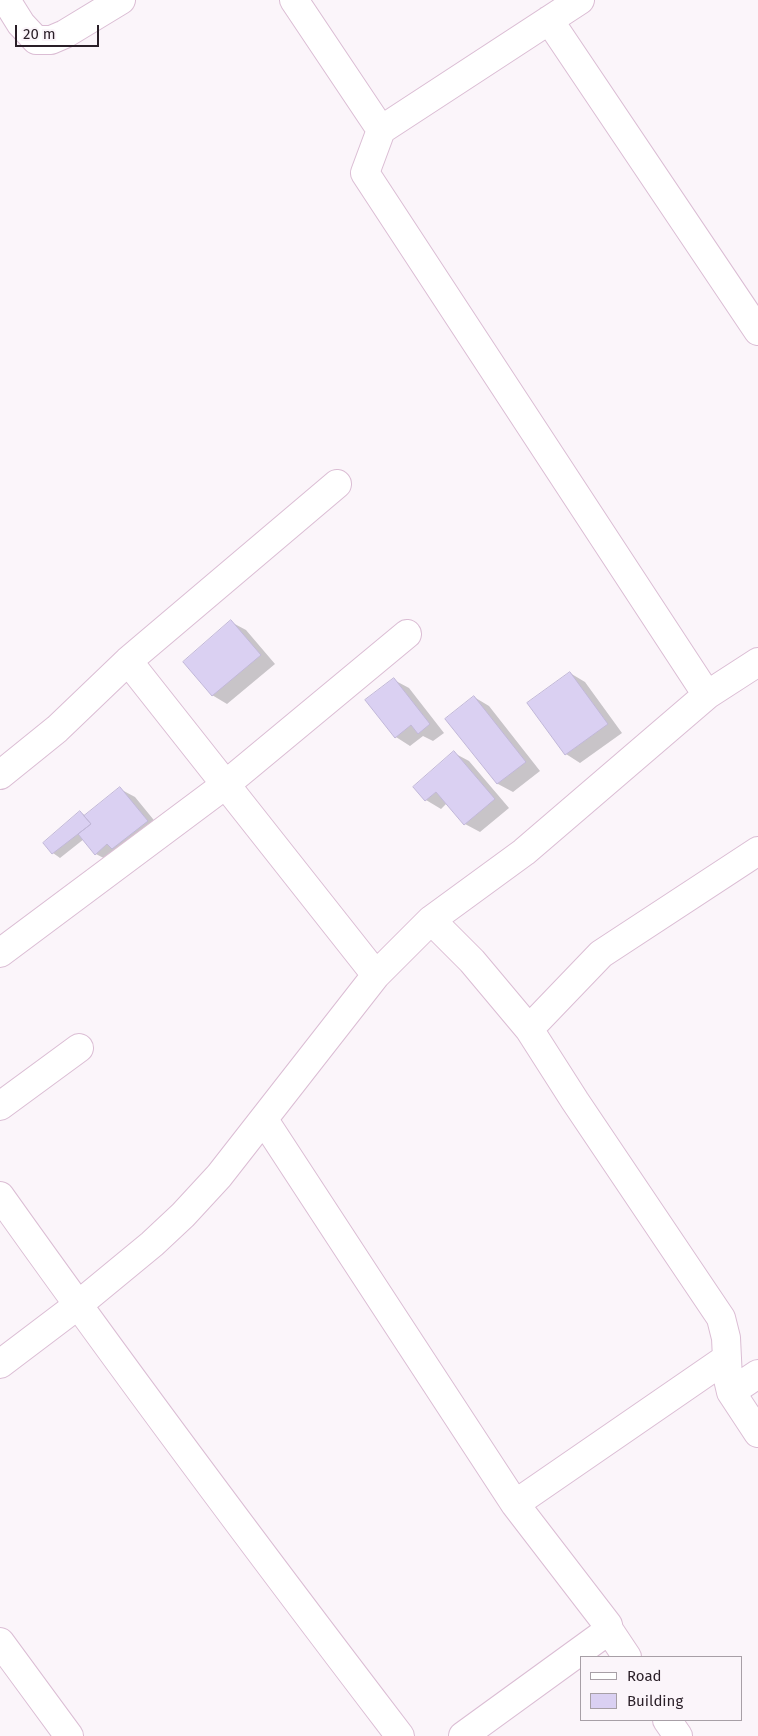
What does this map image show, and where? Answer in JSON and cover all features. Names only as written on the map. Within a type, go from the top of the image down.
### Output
[{"type":"street","points":[[6,0],[21,24],[36,40],[52,40],[65,34],[121,0]]},
{"type":"street","points":[[294,0],[381,130]]},
{"type":"street","points":[[580,0],[381,130],[365,173],[707,695]]},
{"type":"street","points":[[549,20],[758,331]]},
{"type":"street","points":[[0,775],[57,730],[128,662],[337,484]]},
{"type":"street","points":[[0,953],[226,785],[407,634]]},
{"type":"street","points":[[128,662],[376,975]]},
{"type":"street","points":[[0,1364],[78,1305],[152,1244],[183,1215],[219,1176],[376,975],[431,920],[524,852],[707,695],[758,662]]},
{"type":"street","points":[[529,1029],[601,954],[758,852]]},
{"type":"street","points":[[431,920],[472,961],[529,1029],[721,1318],[726,1338],[728,1379],[731,1392],[758,1433]]},
{"type":"street","points":[[0,1106],[79,1048]]},
{"type":"street","points":[[264,1120],[515,1504],[608,1626],[626,1656]]},
{"type":"street","points":[[0,1196],[284,1584],[400,1736]]},
{"type":"street","points":[[515,1504],[727,1358]]},
{"type":"street","points":[[731,1392],[758,1374]]},
{"type":"street","points":[[463,1736],[609,1630]]},
{"type":"street","points":[[0,1642],[69,1736]]},
{"type":"street","points":[[669,1721],[678,1736]]},
{"type":"building","points":[[231,620],[261,655],[212,696],[183,662]]},
{"type":"building","points":[[570,672],[608,724],[565,755],[527,703]]},
{"type":"building","points":[[394,678],[430,724],[418,734],[411,725],[395,738],[365,700]]},
{"type":"building","points":[[474,696],[526,762],[497,784],[445,719]]},
{"type":"building","points":[[454,751],[495,799],[464,825],[436,792],[425,801],[413,787]]},
{"type":"building","points":[[120,787],[148,821],[112,849],[107,844],[95,855],[78,834],[91,824],[84,816]]},
{"type":"building","points":[[80,811],[91,824],[52,854],[43,843]]}]
